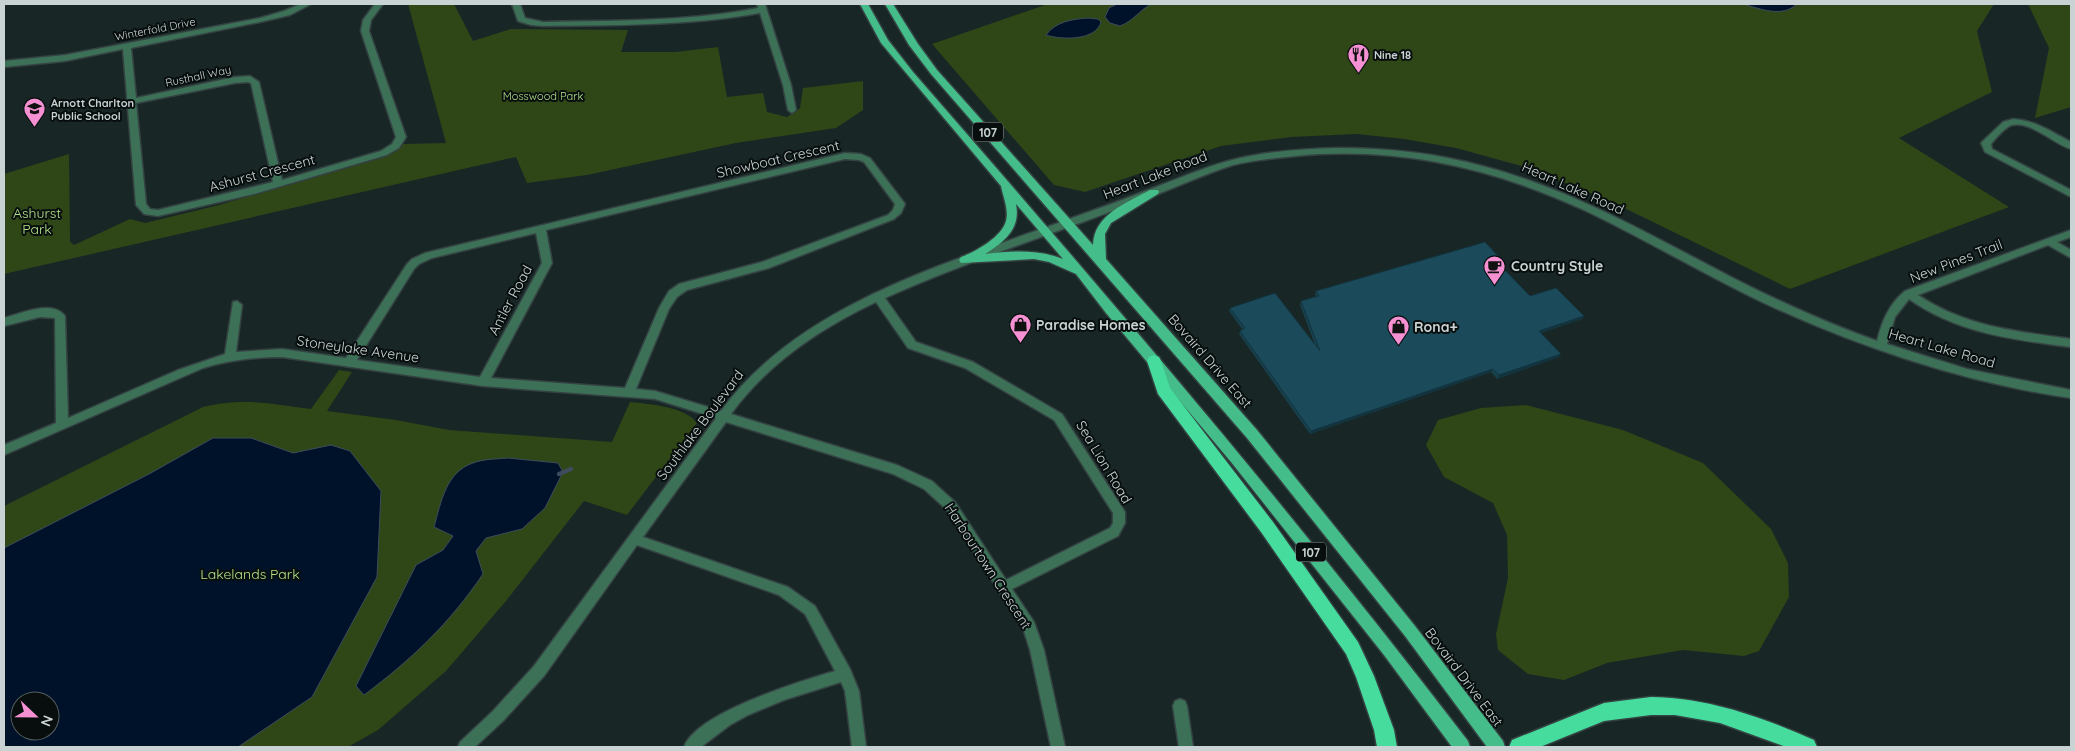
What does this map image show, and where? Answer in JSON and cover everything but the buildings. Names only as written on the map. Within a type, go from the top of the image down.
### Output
[{"type":"highway","points":[[1154,361],[1163,390],[1273,535],[1352,648],[1365,676],[1384,730],[1387,747]]},
{"type":"highway","points":[[1519,747],[1605,711],[1643,706],[1674,705],[1727,715],[1765,728],[1807,747]]},
{"type":"main road","name":"107","points":[[864,4],[884,41],[1080,271],[1110,310],[1311,552],[1462,747]]},
{"type":"main road","name":"Bovaird Drive East","points":[[889,4],[914,45],[934,72],[1190,361],[1300,493],[1410,631],[1497,747]]},
{"type":"main road","points":[[965,260],[1004,235],[1010,227],[1012,212],[1006,184]]},
{"type":"main road","points":[[1100,260],[1098,239],[1101,227],[1107,220],[1154,192]]},
{"type":"main road","points":[[965,260],[1036,255],[1052,258],[1080,271]]},
{"type":"street","name":"Winterfold Drive","points":[[4,64],[59,59],[267,19],[288,13],[307,4]]},
{"type":"street","name":"Ashurst Crescent","points":[[127,46],[141,205],[147,212],[166,211],[278,184],[384,153],[400,141],[401,137],[365,31],[367,20],[379,4]]},
{"type":"street","points":[[516,4],[522,19],[531,23],[543,24],[676,22],[720,18],[762,7],[787,85],[792,110]]},
{"type":"street","name":"Rusthall Way","points":[[132,101],[235,80],[250,79],[255,82],[278,184]]},
{"type":"street","points":[[2069,143],[2032,125],[2018,121],[2007,123],[1986,143],[1988,150],[1992,154],[2071,194]]},
{"type":"street","name":"Heart Lake Road","points":[[1046,231],[1230,163],[1307,152],[1392,153],[1466,165],[1513,178],[1565,198],[1798,314],[1882,346],[1999,380],[2071,394]]},
{"type":"street","name":"Showboat Crescent","points":[[349,363],[404,280],[409,266],[416,260],[429,255],[853,155],[867,160],[900,204],[898,211],[882,221],[765,265],[691,284],[677,290],[669,298],[664,308],[629,392]]},
{"type":"street","name":"Antler Road","points":[[483,382],[547,263],[541,230]]},
{"type":"street","name":"Southlake Boulevard","points":[[465,747],[498,716],[539,671],[723,415],[757,375],[790,347],[841,314],[965,260],[1046,231]]},
{"type":"street","name":"New Pines Trail","points":[[1882,346],[1884,330],[1896,305],[1909,294],[2071,233]]},
{"type":"street","points":[[2048,241],[2071,255]]},
{"type":"street","points":[[1909,294],[1938,313],[1966,322],[2003,332],[2071,343]]},
{"type":"street","name":"Sea Lion Road","points":[[878,297],[912,346],[969,365],[1058,418],[1119,512],[1119,524],[1114,532],[1004,587]]},
{"type":"street","points":[[230,356],[237,305]]},
{"type":"street","points":[[4,322],[48,312],[60,316],[62,425]]},
{"type":"street","name":"Stoneylake Avenue","points":[[4,450],[142,391],[182,371],[230,356],[282,353],[483,382],[629,392],[669,398],[723,415]]},
{"type":"street","name":"Harbourtown Crescent","points":[[723,415],[912,476],[928,486],[950,506],[1029,626],[1058,747]]},
{"type":"street","points":[[634,539],[783,591],[810,610],[819,623],[852,691],[860,747]]},
{"type":"street","points":[[691,747],[712,729],[747,709],[845,674]]},
{"type":"street","points":[[1180,706],[1186,747]]},
{"type":"green space","name":"Mosswood Park","points":[[408,4],[454,4],[473,41],[511,29],[628,30],[621,52],[676,52],[718,47],[727,97],[763,93],[767,112],[787,117],[800,108],[803,88],[863,81],[863,110],[836,128],[736,143],[587,175],[527,183],[516,157],[4,274],[4,174],[69,154],[70,242],[74,245],[130,219],[145,223],[219,205],[382,156],[403,144],[446,143]]},
{"type":"green space","points":[[1048,4],[1994,4],[1977,31],[1992,92],[1899,138],[2009,207],[1790,289],[1610,201],[1525,167],[1456,148],[1404,139],[1357,134],[1291,137],[1221,146],[1085,192],[1054,185],[932,44]]},
{"type":"green space","points":[[2028,4],[2071,4],[2071,107],[2035,118],[2049,48]]},
{"type":"green space","name":"Lakelands Park","points":[[339,370],[352,372],[327,411],[396,420],[449,430],[612,442],[630,402],[657,405],[676,410],[685,413],[697,423],[627,515],[584,501],[506,601],[446,671],[378,730],[348,747],[4,747],[4,506],[203,407],[231,402],[311,409]]},
{"type":"green space","points":[[1526,405],[1623,430],[1703,463],[1771,529],[1788,563],[1789,597],[1759,651],[1744,656],[1683,650],[1607,663],[1564,680],[1528,674],[1498,650],[1496,634],[1508,578],[1507,535],[1493,503],[1444,477],[1426,445],[1438,420],[1481,408]]},
{"type":"water","points":[[1117,4],[1151,4],[1120,26],[1110,23],[1105,17],[1109,8]]},
{"type":"water","points":[[1743,4],[1797,4],[1785,11],[1771,11]]},
{"type":"water","points":[[1088,18],[1098,19],[1101,22],[1098,28],[1085,36],[1060,38],[1046,35],[1059,24]]},
{"type":"water","points":[[213,438],[251,438],[293,453],[331,445],[350,451],[381,491],[377,577],[312,697],[238,747],[4,747],[4,548],[149,474]]},
{"type":"water","points":[[508,458],[558,463],[563,472],[545,508],[522,529],[486,538],[476,551],[483,574],[457,609],[414,654],[364,695],[356,686],[416,565],[443,550],[453,536],[434,527],[446,489],[456,473],[464,467],[486,460]]},
{"type":"waterway","points":[[559,474],[571,469]]},
{"type":"place","name":"Nine 18","points":[[1358,74]]},
{"type":"place","name":"Arnott Charlton Public School","points":[[35,128]]},
{"type":"place","name":"Country Style","points":[[1495,285]]},
{"type":"place","name":"Paradise Homes","points":[[1020,344]]},
{"type":"place","name":"Rona+","points":[[1398,346]]},
{"type":"park label","name":"Ashurst Park","points":[[37,222]]}]
